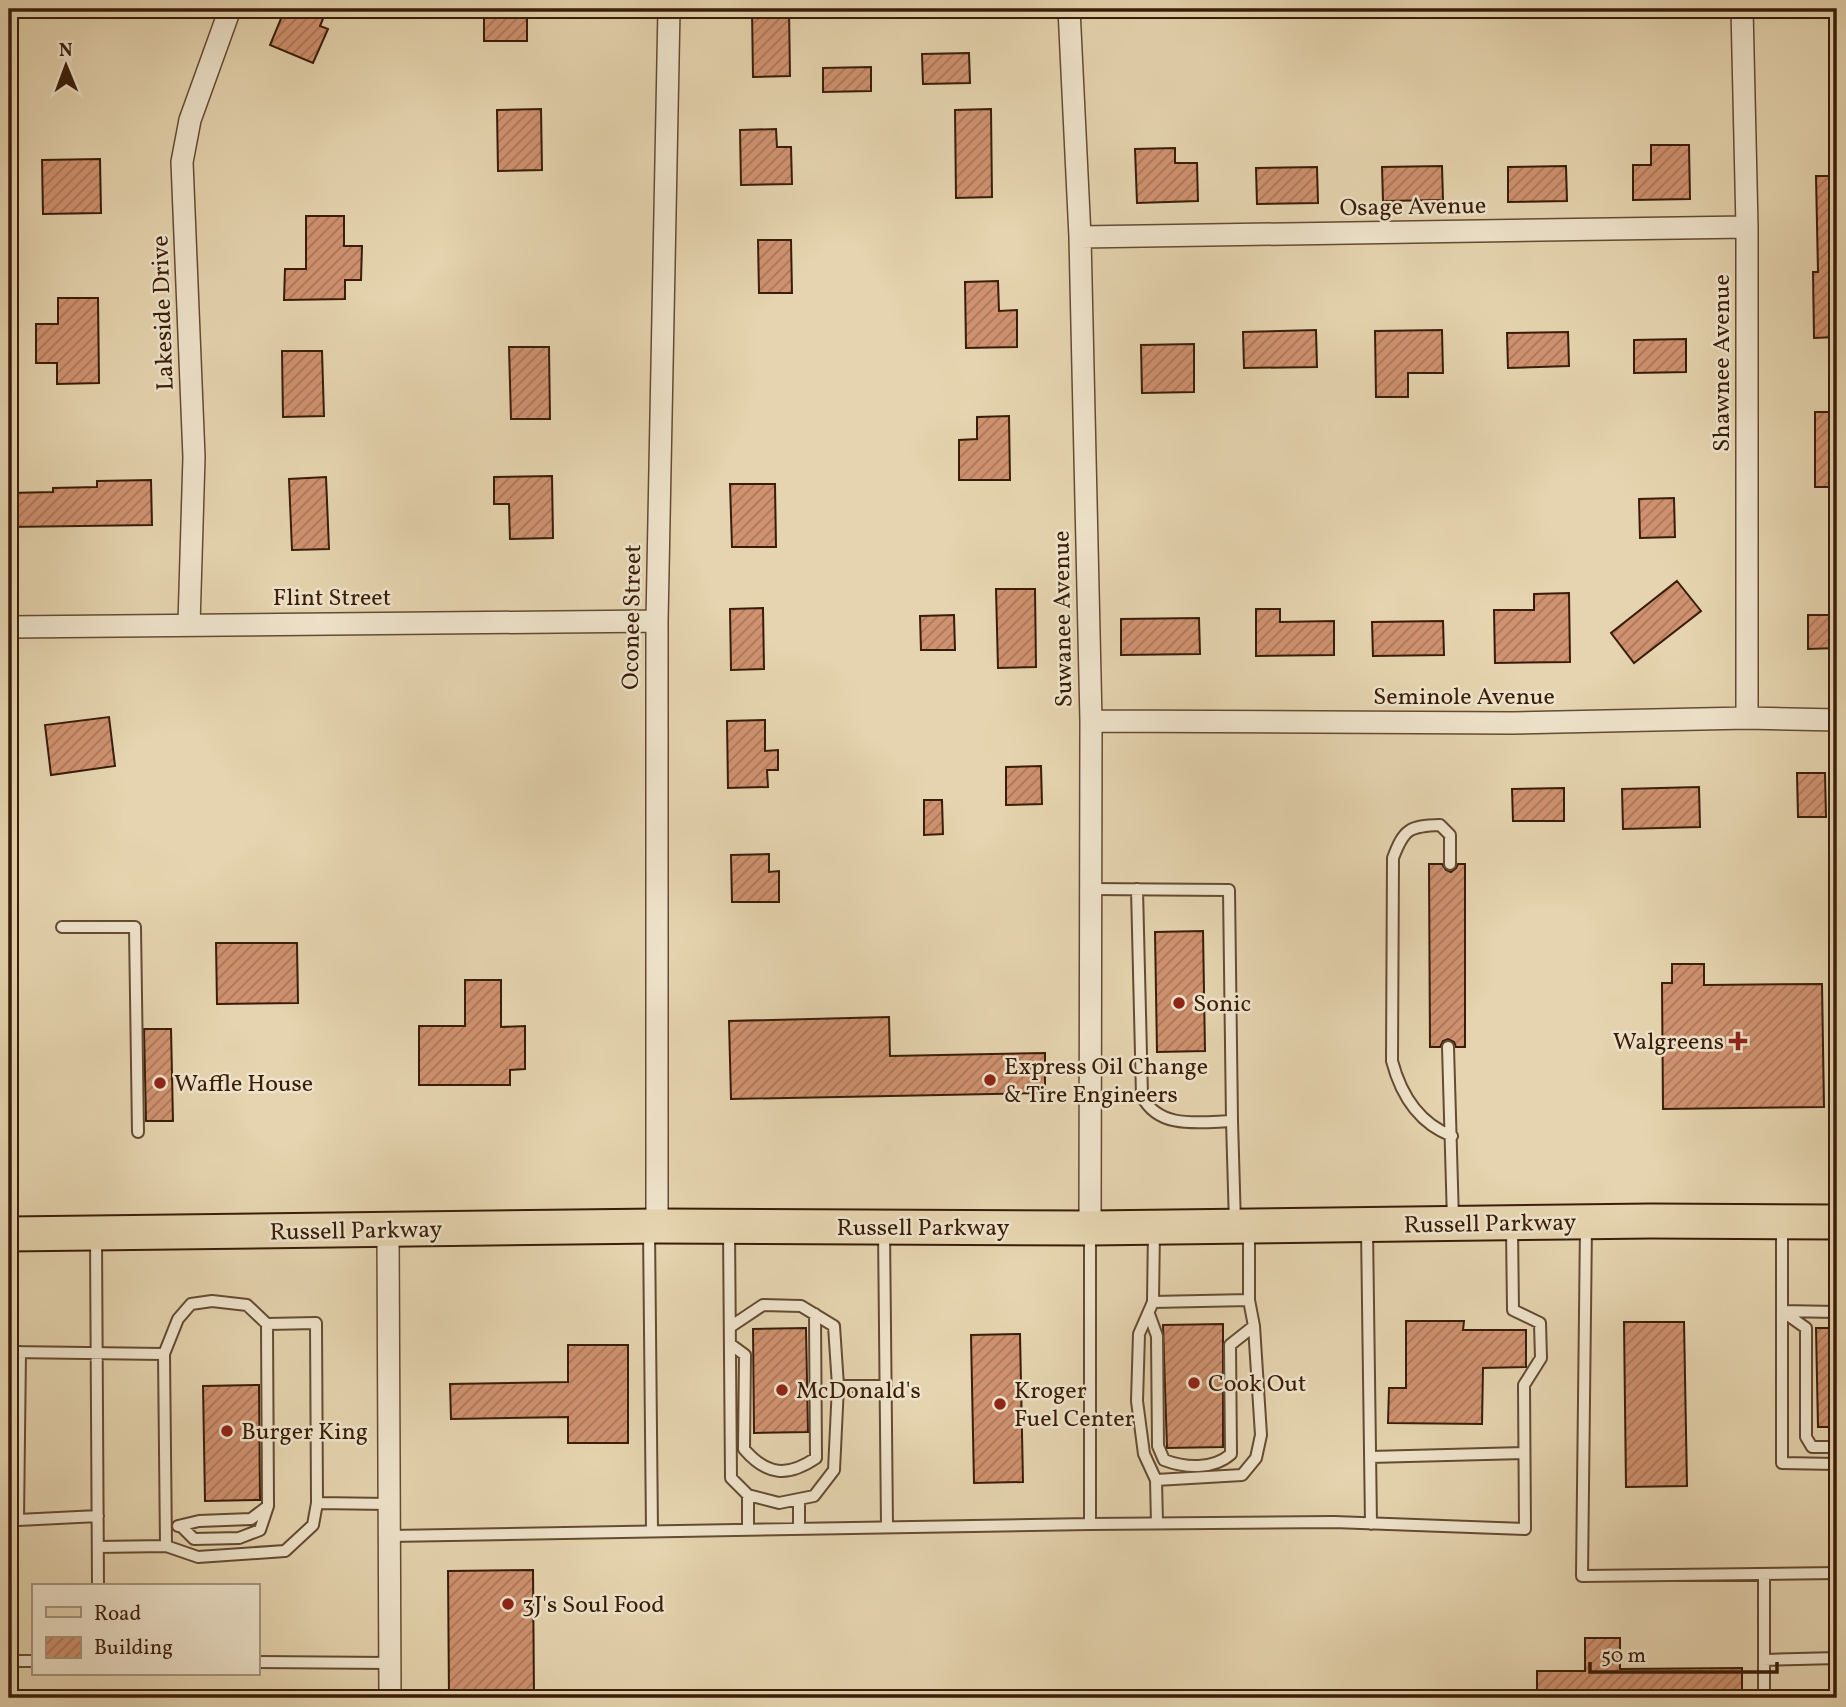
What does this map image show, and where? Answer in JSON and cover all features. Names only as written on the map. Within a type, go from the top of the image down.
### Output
[{"type":"main road","name":"Russell Parkway","points":[[9,1234],[653,1226],[1090,1228],[1837,1222]]},
{"type":"street","name":"Lakeside Drive","points":[[189,624],[194,457],[182,162],[190,120],[230,9]]},
{"type":"street","name":"Oconee Street","points":[[653,1226],[657,621],[668,9]]},
{"type":"street","name":"Suwanee Avenue","points":[[1069,9],[1080,237],[1091,721],[1090,1228]]},
{"type":"street","name":"Shawnee Avenue","points":[[1742,9],[1747,226],[1747,718]]},
{"type":"street","name":"Osage Avenue","points":[[1080,237],[1747,226]]},
{"type":"street","name":"Flint Street","points":[[9,626],[657,621]]},
{"type":"street","name":"Seminole Avenue","points":[[1091,721],[1513,723],[1747,718],[1837,720]]},
{"type":"street","points":[[388,1231],[390,1698]]},
{"type":"lane","points":[[1450,864],[1450,835],[1440,825],[1416,826],[1406,831],[1393,858],[1392,1061],[1398,1085],[1412,1106],[1434,1129],[1452,1136]]},
{"type":"lane","points":[[1090,889],[1229,890],[1232,1121],[1249,1300],[1254,1326],[1261,1435],[1256,1458],[1242,1475],[1156,1480]]},
{"type":"lane","points":[[1137,889],[1142,1096],[1159,1117],[1179,1122],[1232,1121]]},
{"type":"lane","points":[[62,927],[135,927],[138,1132]]},
{"type":"lane","points":[[1448,1048],[1453,1224]]},
{"type":"lane","points":[[1587,1222],[1582,1576],[1837,1573]]},
{"type":"lane","points":[[1782,1222],[1782,1463],[1837,1464]]},
{"type":"lane","points":[[390,1536],[1090,1524],[1371,1524],[1525,1530],[1524,1385],[1541,1358],[1540,1323],[1513,1310],[1512,1223]]},
{"type":"lane","points":[[1367,1225],[1371,1524]]},
{"type":"lane","points":[[652,1531],[653,1226]]},
{"type":"lane","points":[[729,1226],[731,1478],[748,1495],[779,1503],[814,1496],[834,1470],[838,1386],[834,1326],[801,1306],[763,1306],[730,1327]]},
{"type":"lane","points":[[884,1227],[887,1527]]},
{"type":"lane","points":[[1154,1227],[1153,1301],[1139,1334],[1137,1401],[1144,1454],[1156,1480],[1157,1524]]},
{"type":"lane","points":[[1090,1228],[1090,1524]]},
{"type":"lane","points":[[96,1233],[98,1584]]},
{"type":"lane","points":[[1153,1301],[1249,1300]]},
{"type":"lane","points":[[166,1546],[164,1354],[178,1319],[191,1304],[212,1301],[247,1304],[267,1324],[268,1506],[260,1530],[239,1538],[194,1539],[181,1526]]},
{"type":"lane","points":[[1782,1311],[1837,1312]]},
{"type":"lane","points":[[1782,1311],[1806,1328],[1806,1437],[1812,1447],[1837,1447]]},
{"type":"lane","points":[[730,1344],[745,1355],[744,1449],[755,1462],[779,1472],[799,1470],[816,1458],[815,1314]]},
{"type":"lane","points":[[1149,1314],[1157,1336],[1158,1446],[1164,1460],[1182,1466],[1220,1464],[1231,1454],[1230,1345],[1254,1326]]},
{"type":"lane","points":[[98,1547],[166,1546],[198,1557],[285,1551],[313,1525],[317,1503],[316,1323],[267,1324]]},
{"type":"lane","points":[[98,1516],[18,1520],[15,1352],[164,1354]]},
{"type":"lane","points":[[838,1386],[886,1386]]},
{"type":"lane","points":[[1370,1457],[1524,1453]]},
{"type":"lane","points":[[748,1495],[748,1530]]},
{"type":"lane","points":[[799,1500],[799,1529]]},
{"type":"lane","points":[[317,1503],[390,1504]]},
{"type":"lane","points":[[167,1524],[181,1526],[199,1521],[251,1519],[268,1506]]},
{"type":"lane","points":[[1764,1574],[1764,1698]]},
{"type":"lane","points":[[1764,1660],[1837,1658]]},
{"type":"lane","points":[[9,1661],[32,1661]]},
{"type":"lane","points":[[259,1662],[390,1662]]},
{"type":"building","points":[[285,9],[327,9],[320,26],[328,29],[313,63],[270,45]]},
{"type":"building","points":[[484,9],[527,9],[527,41],[484,41]]},
{"type":"building","points":[[752,9],[789,9],[790,76],[753,77]]},
{"type":"building","points":[[969,53],[970,83],[923,84],[922,54]]},
{"type":"building","points":[[871,67],[871,91],[823,92],[823,68]]},
{"type":"building","points":[[541,109],[542,170],[498,171],[497,110]]},
{"type":"building","points":[[991,109],[992,197],[956,198],[955,110]]},
{"type":"building","points":[[776,129],[777,147],[791,147],[792,184],[741,185],[740,130]]},
{"type":"building","points":[[1651,145],[1689,145],[1690,199],[1633,200],[1633,165],[1651,165]]},
{"type":"building","points":[[1175,148],[1175,163],[1197,163],[1198,201],[1137,203],[1135,149]]},
{"type":"building","points":[[100,159],[101,213],[43,214],[42,160]]},
{"type":"building","points":[[1442,166],[1443,200],[1383,201],[1382,167]]},
{"type":"building","points":[[1566,166],[1567,201],[1508,202],[1508,167]]},
{"type":"building","points":[[1317,167],[1318,203],[1257,204],[1256,168]]},
{"type":"building","points":[[1816,176],[1837,176],[1837,337],[1814,338],[1813,272],[1818,272]]},
{"type":"building","points":[[306,216],[344,216],[344,246],[362,246],[361,280],[345,280],[345,299],[284,300],[285,269],[306,269]]},
{"type":"building","points":[[758,240],[791,240],[792,293],[759,293]]},
{"type":"building","points":[[998,281],[999,311],[1017,310],[1017,347],[966,348],[965,282]]},
{"type":"building","points":[[58,298],[98,298],[99,383],[57,384],[57,363],[36,363],[36,324],[58,324]]},
{"type":"building","points":[[1316,330],[1317,367],[1244,368],[1243,332]]},
{"type":"building","points":[[1442,330],[1443,373],[1408,373],[1408,397],[1376,397],[1375,331]]},
{"type":"building","points":[[1568,332],[1569,366],[1508,368],[1507,333]]},
{"type":"building","points":[[1686,339],[1686,372],[1634,373],[1634,340]]},
{"type":"building","points":[[1194,344],[1194,392],[1142,393],[1141,345]]},
{"type":"building","points":[[509,347],[549,347],[550,419],[511,419]]},
{"type":"building","points":[[282,351],[322,351],[324,416],[283,417]]},
{"type":"building","points":[[1815,412],[1837,412],[1837,487],[1815,487]]},
{"type":"building","points":[[1009,416],[1010,480],[959,480],[959,440],[977,439],[977,417]]},
{"type":"building","points":[[552,476],[553,538],[510,539],[509,504],[494,504],[494,477]]},
{"type":"building","points":[[326,477],[329,549],[292,550],[289,479]]},
{"type":"building","points":[[151,480],[152,525],[9,527],[9,493],[97,487],[97,481]]},
{"type":"building","points":[[730,484],[775,484],[776,547],[732,547]]},
{"type":"building","points":[[1674,498],[1675,537],[1640,538],[1639,499]]},
{"type":"building","points":[[1677,581],[1701,611],[1634,663],[1611,633]]},
{"type":"building","points":[[996,589],[1035,589],[1036,667],[998,668]]},
{"type":"building","points":[[1569,593],[1570,662],[1495,663],[1494,610],[1534,610],[1534,594]]},
{"type":"building","points":[[763,608],[764,669],[731,670],[730,609]]},
{"type":"building","points":[[1256,609],[1280,609],[1280,622],[1334,621],[1334,655],[1256,656]]},
{"type":"building","points":[[954,615],[955,650],[921,650],[920,616]]},
{"type":"building","points":[[1808,615],[1837,615],[1837,648],[1808,649]]},
{"type":"building","points":[[1199,618],[1200,654],[1121,655],[1121,619]]},
{"type":"building","points":[[1443,621],[1444,655],[1373,656],[1372,622]]},
{"type":"building","points":[[109,717],[115,766],[51,775],[45,725]]},
{"type":"building","points":[[765,720],[765,751],[778,750],[778,770],[767,770],[768,787],[728,788],[727,721]]},
{"type":"building","points":[[1041,766],[1042,804],[1006,805],[1006,767]]},
{"type":"building","points":[[1797,773],[1825,773],[1826,817],[1798,817]]},
{"type":"building","points":[[1699,787],[1700,827],[1623,829],[1622,789]]},
{"type":"building","points":[[1564,788],[1564,821],[1513,821],[1512,789]]},
{"type":"building","points":[[924,800],[942,800],[943,834],[924,835]]},
{"type":"building","points":[[769,854],[769,872],[779,871],[779,902],[732,902],[731,855]]},
{"type":"building","points":[[1429,864],[1442,864],[1451,872],[1458,864],[1465,864],[1465,1047],[1456,1047],[1454,1042],[1448,1039],[1443,1041],[1440,1047],[1430,1047]]},
{"type":"building","points":[[1203,931],[1205,1051],[1157,1052],[1155,932]]},
{"type":"building","points":[[216,943],[297,943],[298,1003],[217,1004]]},
{"type":"building","points":[[1672,964],[1704,964],[1704,985],[1822,984],[1824,1107],[1663,1109],[1662,983],[1672,983]]},
{"type":"building","points":[[465,980],[501,980],[501,1027],[525,1026],[525,1069],[510,1070],[510,1085],[419,1085],[419,1026],[465,1026]]},
{"type":"building","points":[[889,1017],[890,1056],[1045,1053],[1045,1093],[731,1099],[729,1021]]},
{"type":"building","points":[[144,1029],[171,1029],[173,1121],[146,1121]]},
{"type":"building","points":[[1406,1321],[1464,1321],[1463,1330],[1526,1330],[1526,1367],[1483,1368],[1482,1424],[1388,1423],[1389,1388],[1406,1388]]},
{"type":"building","points":[[1624,1322],[1684,1322],[1687,1486],[1626,1487]]},
{"type":"building","points":[[1223,1324],[1223,1447],[1167,1448],[1163,1325]]},
{"type":"building","points":[[806,1328],[808,1432],[754,1433],[753,1329]]},
{"type":"building","points":[[1816,1328],[1837,1328],[1837,1427],[1818,1427]]},
{"type":"building","points":[[1020,1334],[1023,1482],[974,1483],[971,1335]]},
{"type":"building","points":[[568,1345],[628,1345],[628,1443],[568,1443],[568,1417],[451,1419],[450,1384],[568,1382]]},
{"type":"building","points":[[259,1385],[260,1500],[205,1501],[203,1386]]},
{"type":"building","points":[[533,1570],[534,1698],[449,1698],[448,1571]]},
{"type":"building","points":[[1585,1638],[1620,1638],[1620,1669],[1742,1668],[1742,1698],[1537,1698],[1537,1671],[1585,1671]]},
{"type":"place","name":"Sonic","points":[[1179,1003]]},
{"type":"place","name":"Walgreens","points":[[1738,1041]]},
{"type":"place","name":"Express Oil Change & Tire Engineers","points":[[990,1080]]},
{"type":"place","name":"Waffle House","points":[[160,1083]]},
{"type":"place","name":"Cook Out","points":[[1194,1383]]},
{"type":"place","name":"McDonald's","points":[[782,1390]]},
{"type":"place","name":"Kroger Fuel Center","points":[[1000,1404]]},
{"type":"place","name":"Burger King","points":[[227,1431]]},
{"type":"place","name":"3J's Soul Food","points":[[508,1604]]}]
